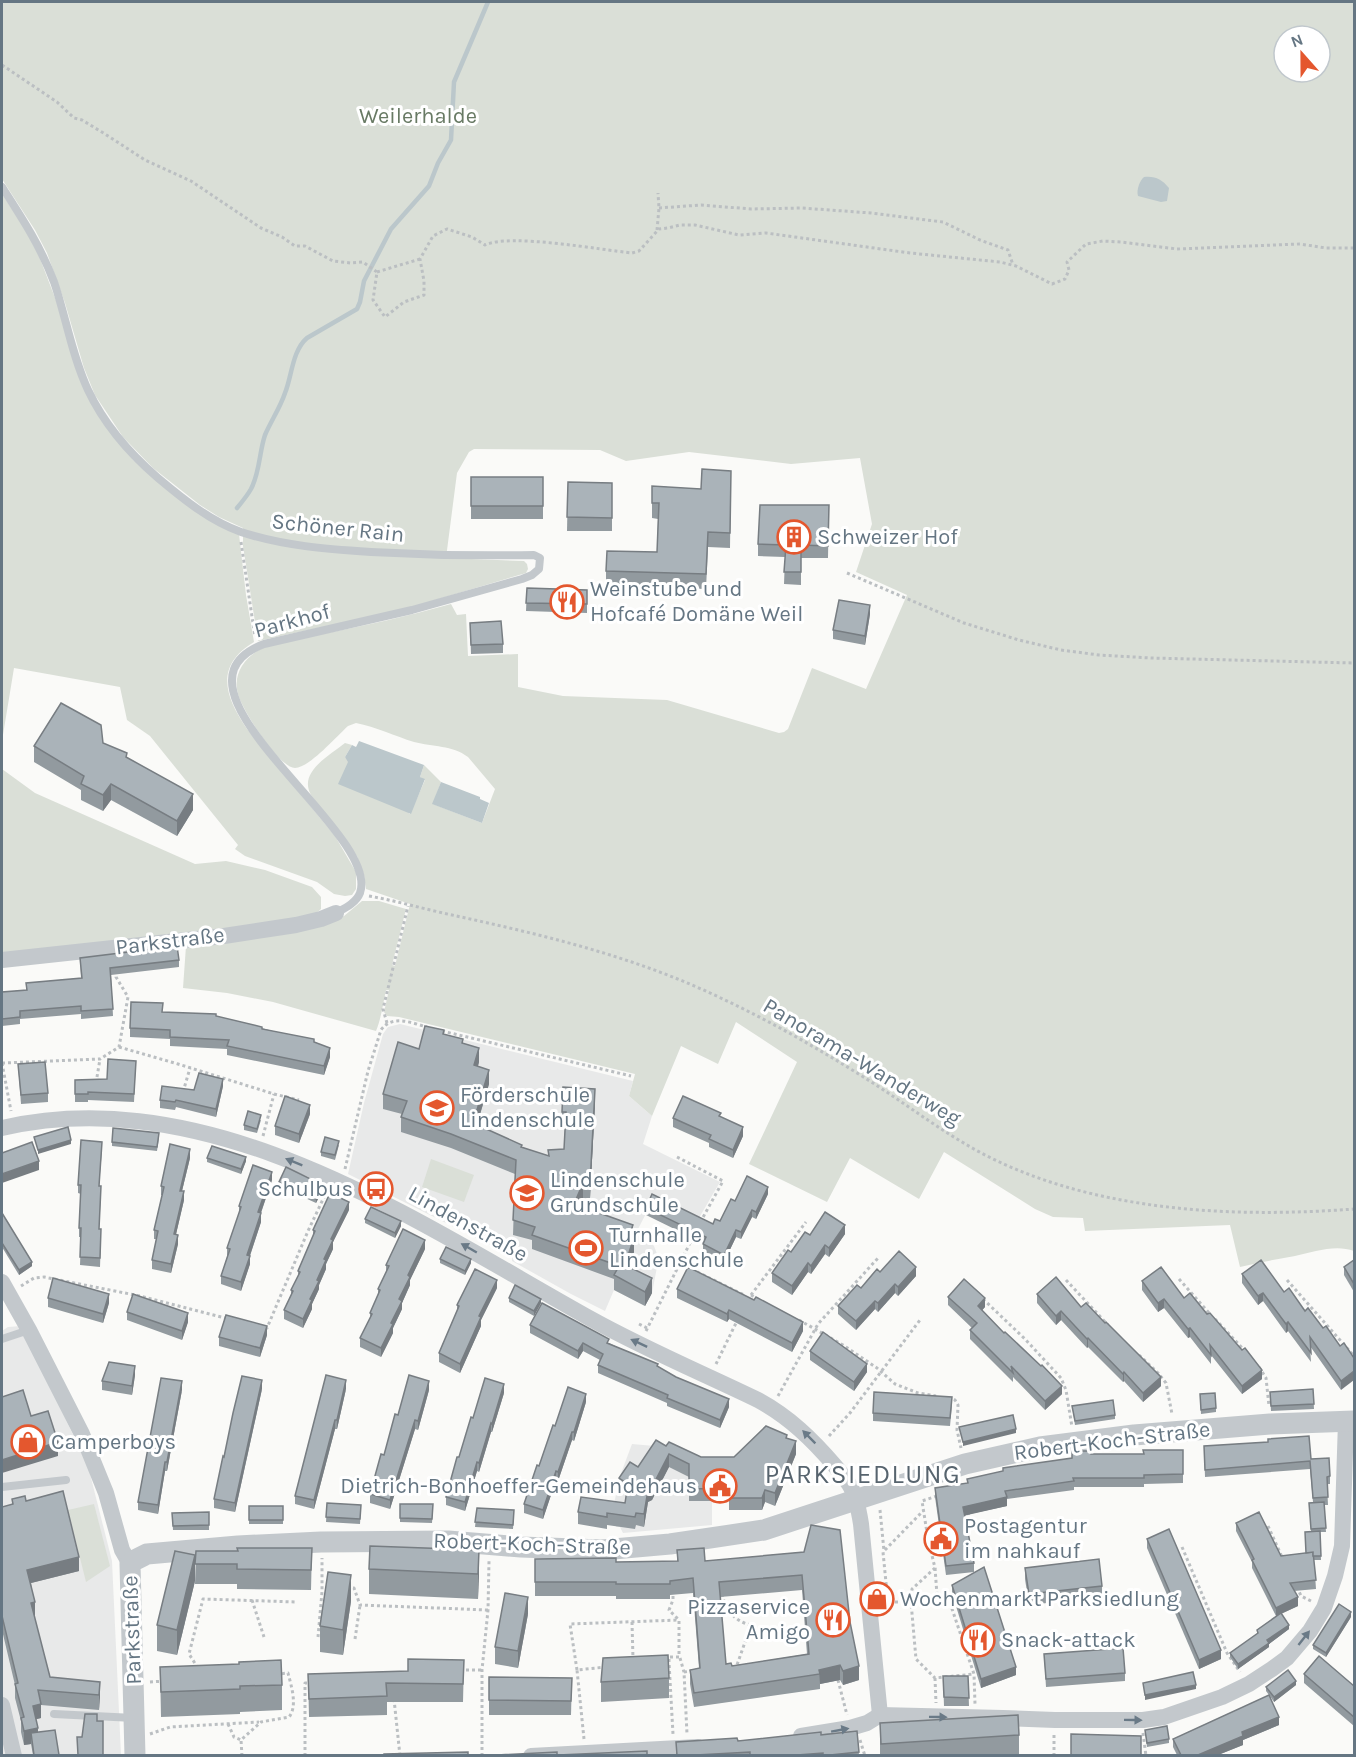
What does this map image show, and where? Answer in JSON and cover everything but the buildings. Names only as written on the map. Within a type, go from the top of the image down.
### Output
[{"type":"street","name":"Parkstraße","points":[[2,960],[224,936],[296,925],[336,913]]},
{"type":"street","name":"Lindenstraße","points":[[8,1126],[49,1119],[126,1120],[176,1127],[259,1149],[336,1180],[434,1229],[590,1318],[772,1407],[794,1423],[850,1485],[865,1497],[861,1524],[880,1716]]},
{"type":"street","name":"Parkstraße","points":[[5,1288],[82,1434],[97,1468],[122,1550],[130,1564],[135,1748]]},
{"type":"street","name":"Robert-Koch-Straße","points":[[130,1564],[154,1552],[321,1542],[448,1541],[602,1550],[670,1544],[764,1530],[965,1464],[1013,1452],[1124,1436],[1270,1424],[1350,1421]]},
{"type":"street","points":[[787,1738],[850,1728],[880,1716],[1143,1720],[1164,1717],[1215,1700],[1249,1684],[1287,1658],[1310,1631],[1324,1608],[1342,1546],[1350,1421]]},
{"type":"street","points":[[2,1705],[14,1755]]},
{"type":"street","points":[[531,1755],[717,1746]]},
{"type":"lane","name":"Schöner Rain","points":[[2,187],[43,254],[60,300],[80,368],[96,405],[117,436],[136,457],[197,508],[219,522],[241,531],[300,545],[404,554],[534,555],[541,560]]},
{"type":"lane","name":"Parkhof","points":[[359,896],[360,874],[350,852],[323,815],[258,737],[237,705],[232,689],[236,666],[243,656],[257,646],[384,617],[479,592],[532,575],[539,569],[541,560]]},
{"type":"lane","points":[[336,913],[349,906],[359,896]]},
{"type":"lane","points":[[2,1339],[29,1330]]},
{"type":"lane","points":[[2,1487],[66,1480]]},
{"type":"lane","points":[[54,1714],[134,1718]]},
{"type":"path","points":[[2,65],[57,102],[74,118],[82,120],[145,160],[191,181],[261,228],[282,237],[294,246],[305,246],[333,261],[363,262],[377,272]]},
{"type":"path","points":[[377,272],[373,300],[385,316],[404,302],[424,295],[420,259],[433,236],[447,229],[472,237],[485,245],[508,240],[632,254],[639,251],[657,230],[658,193]]},
{"type":"path","points":[[659,208],[701,206],[751,209],[802,208],[871,213],[943,222],[980,240],[1008,250],[1013,265]]},
{"type":"path","points":[[657,230],[691,224],[739,235],[766,233],[852,246],[960,257],[1013,265],[1048,284],[1064,280],[1069,270],[1067,262],[1081,247],[1090,243],[1117,242],[1177,249],[1302,244],[1326,248],[1354,248]]},
{"type":"path","points":[[377,272],[420,259]]},
{"type":"path","points":[[242,546],[257,646]]},
{"type":"path","points":[[847,573],[964,623],[1035,645],[1061,650],[1140,657],[1354,663]]},
{"type":"path","name":"Panorama-Wanderweg","points":[[359,896],[373,897],[555,939],[695,986],[831,1057],[977,1150],[1011,1167],[1059,1184],[1129,1201],[1204,1210],[1313,1212],[1354,1209]]},
{"type":"path","points":[[387,1023],[383,1010],[408,906]]},
{"type":"path","points":[[8,1126],[2,1063],[100,1059],[119,1047],[128,998],[117,977]]},
{"type":"path","points":[[257,1325],[267,1328],[308,1231],[336,1180],[347,1165],[352,1135],[378,1035],[387,1023],[400,1021],[631,1076]]},
{"type":"path","points":[[119,1047],[299,1100]]},
{"type":"path","points":[[96,1089],[100,1059]]},
{"type":"path","points":[[182,1098],[190,1068]]},
{"type":"path","points":[[259,1149],[274,1094]]},
{"type":"path","points":[[677,1157],[723,1181],[699,1224]]},
{"type":"path","points":[[746,1302],[806,1222]]},
{"type":"path","points":[[640,1344],[695,1233]]},
{"type":"path","points":[[772,1407],[821,1320],[878,1258]]},
{"type":"path","points":[[681,1264],[764,1303]]},
{"type":"path","points":[[5,1288],[44,1277],[140,1296],[236,1320]]},
{"type":"path","points":[[1066,1280],[1111,1328]]},
{"type":"path","points":[[1179,1280],[1248,1353]]},
{"type":"path","points":[[1287,1280],[1354,1356]]},
{"type":"path","points":[[980,1296],[1061,1378],[1066,1390],[1075,1442]]},
{"type":"path","points":[[711,1378],[739,1316]]},
{"type":"path","points":[[795,1318],[880,1371],[895,1384],[923,1394],[956,1401],[959,1409],[957,1430],[965,1464]]},
{"type":"path","points":[[818,1447],[850,1413],[920,1320]]},
{"type":"path","points":[[639,1324],[647,1328]]},
{"type":"path","points":[[1135,1352],[1158,1373],[1167,1385],[1174,1432]]},
{"type":"path","points":[[1255,1362],[1267,1380],[1270,1424]]},
{"type":"path","points":[[865,1497],[882,1516],[888,1603]]},
{"type":"path","points":[[967,1505],[969,1517],[975,1521]]},
{"type":"path","points":[[884,1551],[923,1511],[935,1568],[937,1595]]},
{"type":"path","points":[[1268,1526],[1287,1566]]},
{"type":"path","points":[[318,1637],[322,1587],[321,1542]]},
{"type":"path","points":[[482,1755],[482,1670],[488,1610],[489,1545]]},
{"type":"path","points":[[1182,1547],[1227,1653],[1249,1684]]},
{"type":"path","points":[[935,1568],[912,1589],[911,1602],[916,1659],[935,1678],[937,1717]]},
{"type":"path","points":[[1296,1586],[1301,1596],[1324,1608]]},
{"type":"path","points":[[322,1587],[332,1588]]},
{"type":"path","points":[[721,1587],[722,1597],[729,1612],[745,1624],[751,1625],[737,1665],[748,1664]]},
{"type":"path","points":[[343,1588],[354,1588],[360,1605],[355,1639]]},
{"type":"path","points":[[673,1590],[673,1600],[669,1610],[678,1620],[680,1657],[684,1672],[681,1748]]},
{"type":"path","points":[[868,1602],[911,1602],[937,1595],[948,1597],[974,1674],[975,1718]]},
{"type":"path","points":[[198,1670],[189,1654],[203,1599],[297,1602]]},
{"type":"path","points":[[252,1600],[264,1637]]},
{"type":"path","points":[[360,1605],[488,1610]]},
{"type":"path","points":[[584,1753],[577,1670],[570,1624],[678,1620]]},
{"type":"path","points":[[632,1622],[633,1664]]},
{"type":"path","points":[[680,1657],[669,1657],[669,1662],[681,1748]]},
{"type":"path","points":[[657,1663],[669,1662]]},
{"type":"path","points":[[577,1670],[611,1667]]},
{"type":"path","points":[[450,1670],[482,1670]]},
{"type":"path","points":[[684,1672],[695,1671]]},
{"type":"path","points":[[135,1748],[170,1727],[261,1722],[289,1717],[292,1713],[293,1696],[288,1673],[277,1674]]},
{"type":"path","points":[[935,1678],[974,1674]]},
{"type":"path","points":[[838,1680],[850,1728]]},
{"type":"path","points":[[133,1683],[166,1681]]},
{"type":"path","points":[[305,1755],[305,1683],[316,1683]]},
{"type":"path","points":[[393,1690],[400,1755]]},
{"type":"path","points":[[1054,1720],[1054,1755]]},
{"type":"path","points":[[1143,1720],[1146,1755]]},
{"type":"path","points":[[241,1740],[261,1722]]},
{"type":"path","points":[[228,1724],[234,1737],[241,1740]]},
{"type":"path","points":[[241,1740],[242,1755]]},
{"type":"shaded area","points":[[1144,177],[1161,180],[1169,188],[1167,201],[1161,202],[1138,196],[1139,185]]},
{"type":"shaded area","points":[[359,741],[424,765],[420,777],[425,779],[411,814],[338,784],[348,762],[345,757],[352,745],[356,747]]},
{"type":"shaded area","points":[[441,782],[480,797],[489,803],[482,823],[432,804]]},
{"type":"shaded area","points":[[400,1024],[633,1081],[629,1096],[652,1116],[643,1144],[720,1182],[696,1223],[652,1202],[638,1229],[654,1246],[658,1262],[652,1293],[645,1306],[614,1290],[605,1311],[512,1261],[512,1256],[348,1174],[383,1034],[388,1027]]},
{"type":"shaded area","points":[[21,1326],[88,1466],[112,1561],[121,1755],[2,1756],[2,1331],[8,1327]]},
{"type":"shaded area","points":[[632,1444],[666,1447],[689,1477],[712,1501],[712,1525],[623,1533],[620,1527],[616,1527],[617,1521],[612,1513],[620,1476]]},
{"type":"green space","name":"Weilerhalde","points":[[2,2],[1354,2],[1354,1251],[1339,1248],[1324,1249],[1240,1267],[1230,1225],[1085,1231],[1083,1218],[1053,1217],[1035,1209],[944,1152],[919,1199],[850,1158],[827,1202],[749,1164],[797,1062],[736,1022],[718,1064],[681,1046],[652,1116],[629,1096],[635,1074],[387,1016],[384,1012],[389,990],[386,990],[376,1031],[273,1002],[227,993],[183,988],[186,946],[334,920],[344,916],[362,901],[379,901],[406,909],[392,965],[395,966],[410,904],[366,889],[357,856],[311,795],[308,787],[309,779],[317,765],[345,743],[352,745],[345,757],[410,814],[425,780],[420,777],[424,765],[441,782],[433,804],[482,823],[495,789],[462,753],[449,748],[414,742],[356,723],[348,726],[308,763],[295,768],[288,765],[262,736],[238,694],[237,681],[240,670],[247,659],[257,651],[278,643],[385,621],[451,604],[457,615],[466,614],[468,656],[518,654],[518,687],[563,696],[667,700],[779,733],[788,729],[812,668],[866,689],[907,595],[856,572],[872,524],[860,458],[791,464],[689,452],[626,461],[600,450],[474,449],[469,452],[457,473],[446,558],[524,561],[528,569],[526,573],[405,609],[258,641],[243,546],[243,528],[200,505],[153,468],[123,437],[95,395],[47,253],[2,179]]},
{"type":"green space","points":[[2,194],[27,232],[39,256],[57,303],[76,368],[133,460],[239,534],[254,642],[241,651],[233,661],[228,672],[229,694],[247,729],[335,836],[356,872],[356,889],[352,895],[334,894],[317,882],[245,856],[235,849],[238,845],[150,736],[127,720],[120,687],[14,668],[2,741]]},
{"type":"green space","points":[[2,769],[35,793],[195,864],[226,861],[265,870],[312,887],[321,897],[321,909],[311,918],[2,956]]},
{"type":"green space","points":[[431,1159],[474,1175],[464,1202],[422,1187]]},
{"type":"green space","points":[[94,1504],[110,1566],[86,1582],[68,1510]]},
{"type":"waterway","points":[[237,508],[254,483],[265,435],[283,399],[295,357],[302,343],[357,309],[364,281],[391,229],[429,186],[438,163],[451,140],[454,82],[488,2]]},
{"type":"place","name":"Schweizer Hof","points":[[794,537]]},
{"type":"place","name":"Weinstube und Hofcafé Domäne Weil","points":[[567,602]]},
{"type":"place","name":"Förderschule Lindenschule","points":[[437,1108]]},
{"type":"place","name":"Schulbus","points":[[376,1189]]},
{"type":"place","name":"Lindenschule Grundschule","points":[[527,1193]]},
{"type":"place","name":"Turnhalle Lindenschule","points":[[586,1248]]},
{"type":"place","name":"Camperboys","points":[[28,1442]]},
{"type":"place","name":"Dietrich-Bonhoeffer-Gemeindehaus","points":[[720,1486]]},
{"type":"place","name":"Postagentur im nahkauf","points":[[941,1539]]},
{"type":"place","name":"Wochenmarkt Parksiedlung","points":[[877,1599]]},
{"type":"place","name":"Pizzaservice Amigo","points":[[833,1620]]},
{"type":"place","name":"Snack-attack","points":[[978,1640]]},
{"type":"district","name":"PARKSIEDLUNG","points":[[863,1474]]}]
